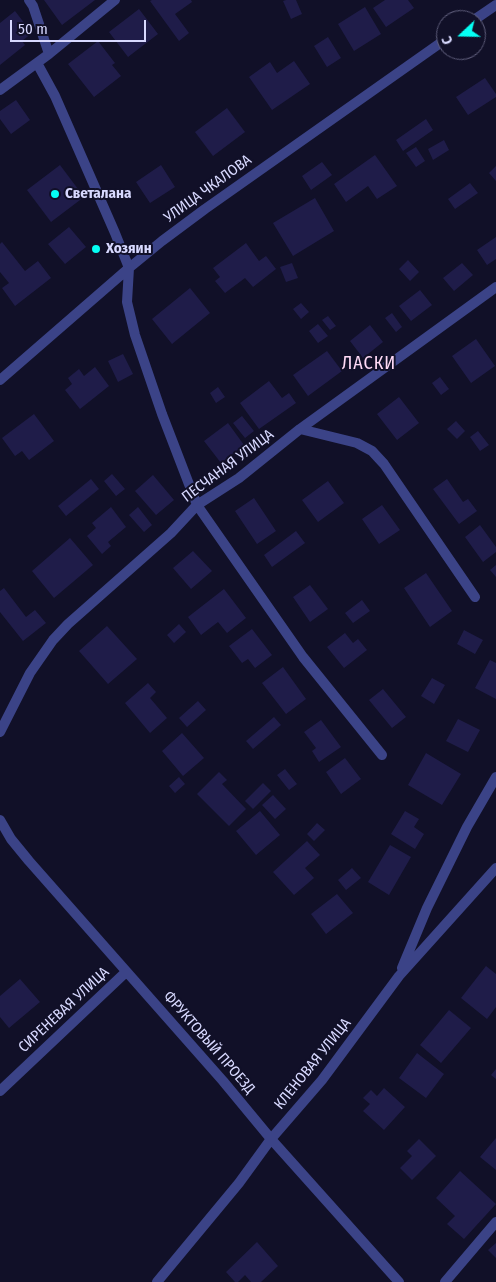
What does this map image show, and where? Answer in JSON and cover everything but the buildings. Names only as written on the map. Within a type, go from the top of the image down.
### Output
[{"type":"street","points":[[29,0],[33,6],[49,54]]},
{"type":"street","points":[[0,90],[49,54],[115,0]]},
{"type":"street","name":"УЛИЦА ЧКАЛОВА","points":[[0,380],[162,241],[436,46]]},
{"type":"street","points":[[37,63],[59,104],[129,268],[127,302],[135,335],[162,414],[197,505],[303,657],[382,755]]},
{"type":"street","name":"ПЕСЧАНАЯ УЛИЦА","points":[[0,732],[30,674],[53,640],[68,624],[171,533],[197,505],[239,478],[300,429],[496,287]]},
{"type":"street","points":[[300,429],[357,443],[372,451],[384,464],[475,597]]},
{"type":"street","points":[[399,976],[427,908],[467,827],[496,777]]},
{"type":"street","name":"ФРУКТОВЫЙ ПРОЕЗД","points":[[0,820],[11,839],[29,861],[223,1081],[270,1139],[399,1282]]},
{"type":"street","name":"КЛЕНОВАЯ УЛИЦА","points":[[157,1282],[239,1183],[270,1139],[322,1080],[399,976],[496,868]]},
{"type":"street","name":"СИРЕНЕВАЯ УЛИЦА","points":[[0,1090],[126,972]]},
{"type":"street","points":[[445,1282],[496,1222]]},
{"type":"place","name":"Светалана","points":[[55,194]]},
{"type":"place","name":"Хозяин","points":[[96,249]]},
{"type":"district","name":"ЛАСКИ","points":[[369,364]]}]
